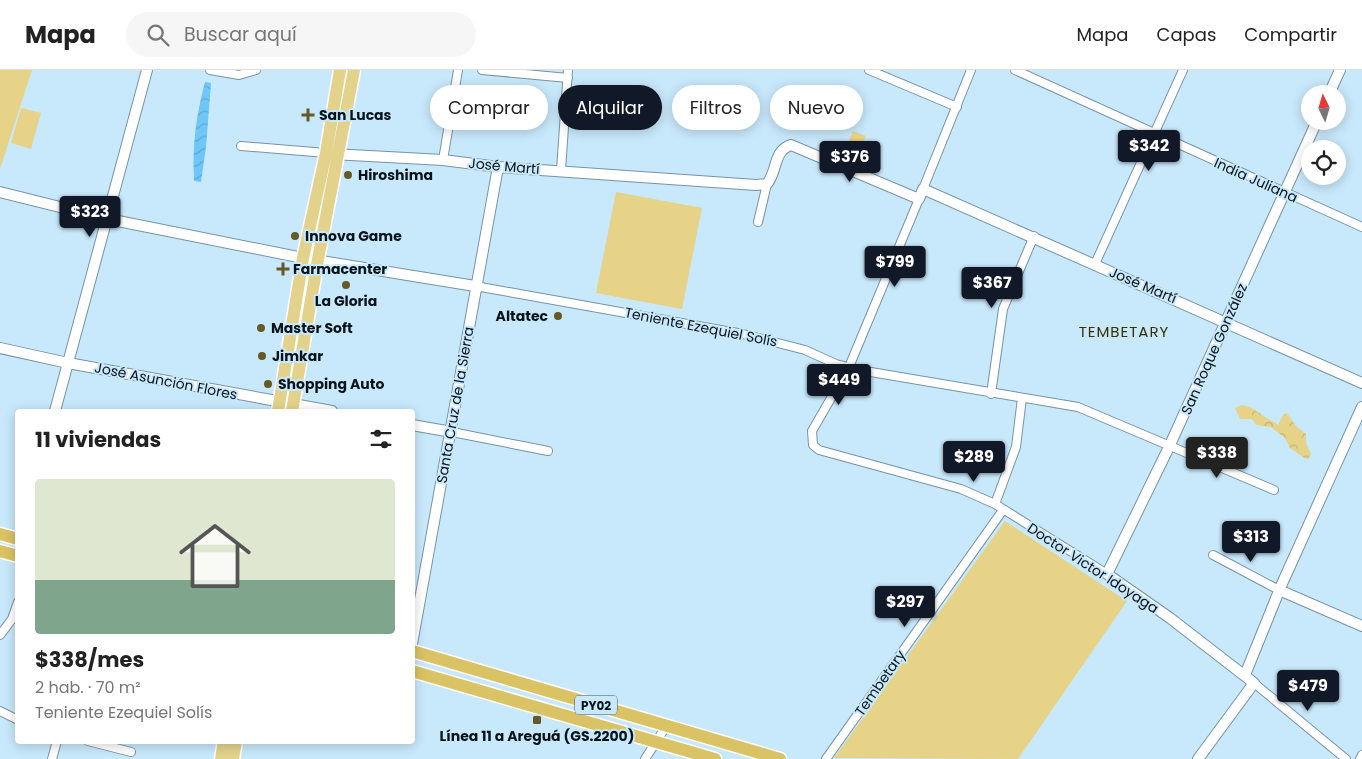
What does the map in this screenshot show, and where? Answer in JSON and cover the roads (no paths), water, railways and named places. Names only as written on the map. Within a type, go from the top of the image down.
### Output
[{"type":"highway","points":[[0,534],[15,538]]},
{"type":"highway","points":[[0,551],[15,555]]},
{"type":"highway","name":"PY02","points":[[415,652],[780,759]]},
{"type":"highway","name":"PY02","points":[[415,673],[716,759]]},
{"type":"highway","points":[[559,715],[566,696]]},
{"type":"main road","points":[[293,408],[318,259],[340,70]]},
{"type":"main road","points":[[279,407],[303,258],[354,70]]},
{"type":"main road","points":[[221,759],[224,744]]},
{"type":"main road","points":[[233,759],[236,744]]},
{"type":"street","points":[[56,409],[108,219],[146,70]]},
{"type":"street","points":[[210,70],[238,75],[256,70]]},
{"type":"street","points":[[443,160],[458,70]]},
{"type":"street","points":[[482,70],[568,74],[561,170]]},
{"type":"street","points":[[869,70],[957,108]]},
{"type":"street","points":[[849,368],[971,70]]},
{"type":"street","name":"India Juliana","points":[[1015,70],[1362,227]]},
{"type":"street","points":[[1095,264],[1183,70]]},
{"type":"street","points":[[1333,85],[1340,70]]},
{"type":"street","name":"San Roque González","points":[[1107,574],[1227,322],[1313,130]]},
{"type":"street","name":"José Martí","points":[[758,222],[767,184],[774,175],[779,153],[791,145],[1034,236],[1362,383]]},
{"type":"street","name":"José Martí","points":[[241,146],[767,184]]},
{"type":"street","name":"Santa Cruz de la Sierra","points":[[415,628],[452,432],[498,166]]},
{"type":"street","name":"Teniente Ezequiel Solís","points":[[0,192],[108,219],[303,258],[476,286],[751,335],[805,350],[849,368],[991,394],[1078,407],[1274,490]]},
{"type":"street","points":[[991,394],[1003,309],[1034,236]]},
{"type":"street","name":"José Asunción Flores","points":[[0,348],[279,407],[306,409]]},
{"type":"street","name":"Doctor Victor Idoyaga","points":[[849,368],[814,426],[811,437],[813,445],[819,450],[960,489],[995,504],[1107,574],[1245,675],[1346,759]]},
{"type":"street","points":[[995,504],[1016,448],[1022,398]]},
{"type":"street","points":[[1245,675],[1280,590],[1362,407]]},
{"type":"street","points":[[415,426],[548,451]]},
{"type":"street","name":"Tembetary","points":[[826,759],[1003,510]]},
{"type":"street","points":[[1213,555],[1280,590],[1362,626]]},
{"type":"street","points":[[0,635],[12,619],[15,610]]},
{"type":"street","points":[[1198,759],[1254,682]]},
{"type":"street","points":[[0,711],[15,718]]},
{"type":"street","points":[[645,759],[667,725]]},
{"type":"street","points":[[52,759],[56,744]]},
{"type":"street","points":[[100,744],[131,752]]},
{"type":"street","points":[[1360,759],[1362,755]]},
{"type":"water","points":[[205,82],[211,83],[201,182],[194,181],[194,143]]},
{"type":"place","name":"San Lucas","points":[[308,115]]},
{"type":"place","name":"Hiroshima","points":[[348,175]]},
{"type":"place","name":"Innova Game","points":[[295,236]]},
{"type":"place","name":"Farmacenter","points":[[283,269]]},
{"type":"place","name":"La Gloria","points":[[346,285]]},
{"type":"place","name":"Altatec","points":[[558,316]]},
{"type":"place","name":"Master Soft","points":[[261,328]]},
{"type":"place","name":"Jimkar","points":[[262,356]]},
{"type":"place","name":"Shopping Auto","points":[[268,384]]},
{"type":"place","name":"Línea 11 a Areguá (GS.2200)","points":[[537,720]]},
{"type":"district","name":"TEMBETARY","points":[[1124,331]]}]
